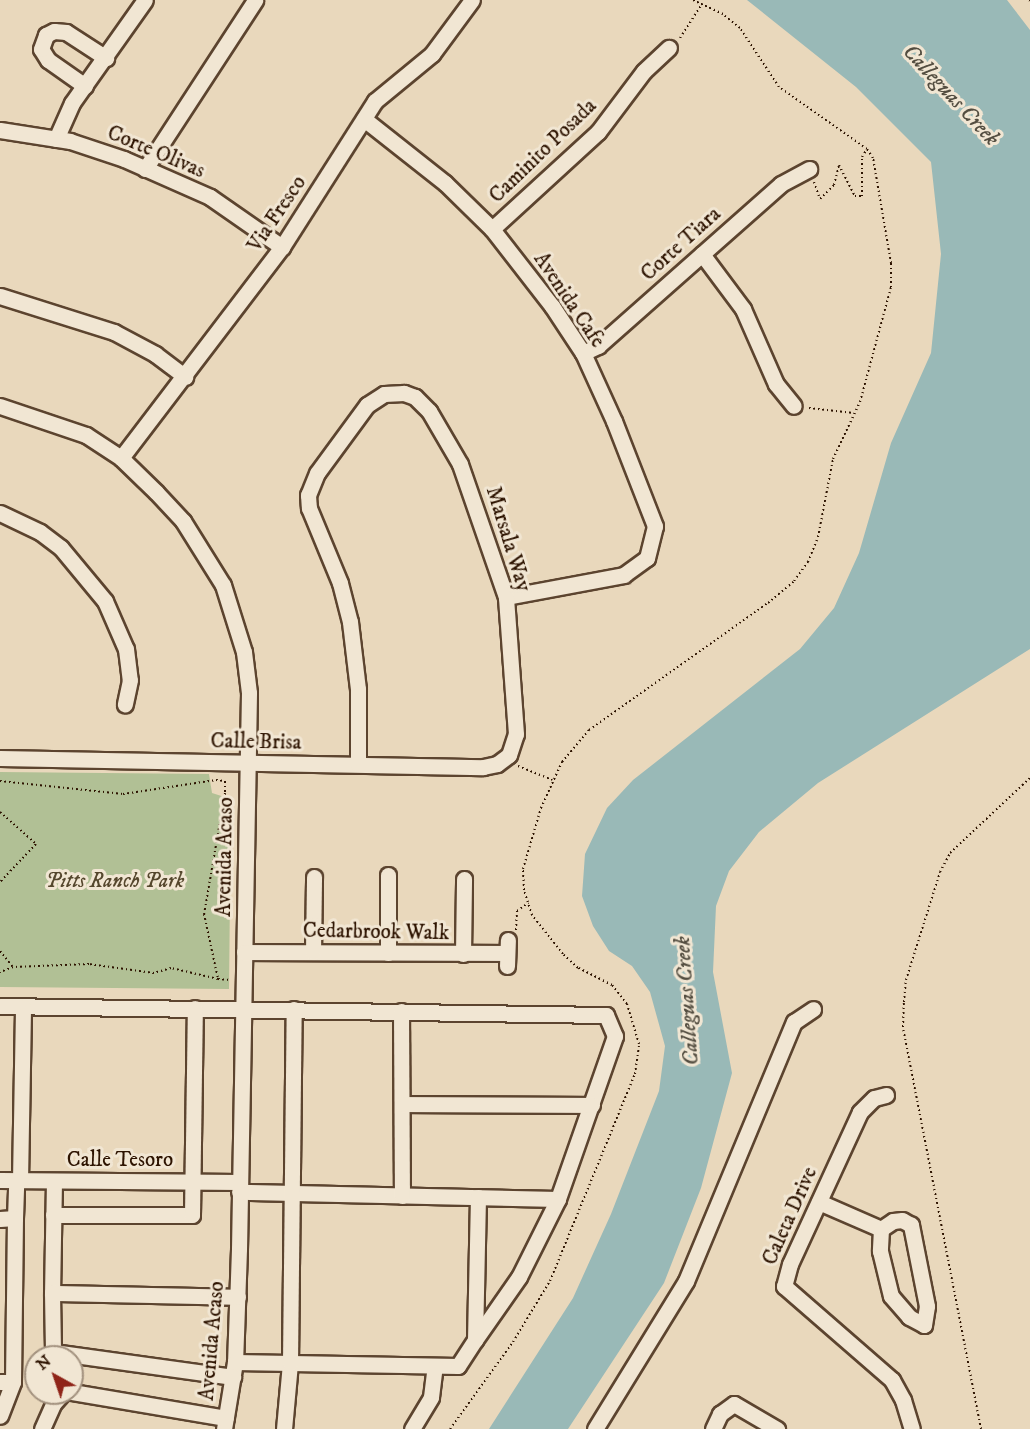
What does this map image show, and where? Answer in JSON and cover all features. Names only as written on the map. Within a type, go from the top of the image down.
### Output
[{"type":"street","points":[[56,139],[72,103],[145,0]]},
{"type":"street","points":[[145,169],[255,0]]},
{"type":"street","name":"Via Fresco","points":[[121,458],[282,247],[364,119],[392,84],[432,54],[450,33],[472,0]]},
{"type":"street","points":[[85,86],[48,60],[42,49],[45,35],[54,31],[66,32],[106,58]]},
{"type":"street","name":"Caminito Posada","points":[[492,229],[598,132],[644,71],[669,48]]},
{"type":"street","name":"Avenida Cafe","points":[[364,119],[445,183],[492,229],[583,353],[614,421],[655,526],[648,558],[624,575],[506,597]]},
{"type":"street","name":"Corte Olivas","points":[[0,130],[94,148],[145,169],[210,197],[282,247]]},
{"type":"street","name":"Corte Tiara","points":[[583,353],[598,346],[781,184],[809,169]]},
{"type":"street","points":[[702,254],[743,309],[759,339],[776,384],[794,406]]},
{"type":"street","points":[[0,296],[114,332],[155,354],[185,377]]},
{"type":"street","name":"Marsala Way","points":[[358,764],[358,689],[350,622],[340,583],[309,508],[308,495],[317,473],[367,405],[384,394],[404,393],[415,397],[429,411],[460,465],[506,597],[516,734],[509,755]]},
{"type":"street","name":"Avenida Acaso","points":[[0,406],[71,427],[121,458],[183,521],[223,585],[244,652],[249,693],[238,1297],[234,1370],[225,1424]]},
{"type":"street","points":[[0,513],[40,532],[61,548],[105,601],[126,649],[130,680],[125,704]]},
{"type":"street","name":"Calle Brisa","points":[[0,758],[483,767],[497,764],[509,755]]},
{"type":"street","points":[[388,875],[388,953]]},
{"type":"street","points":[[314,877],[314,952]]},
{"type":"street","points":[[463,954],[464,879]]},
{"type":"street","name":"Cedarbrook Walk","points":[[244,952],[508,953]]},
{"type":"street","points":[[0,1006],[606,1015],[615,1036],[558,1199],[519,1277],[458,1366],[290,1363],[234,1370],[53,1352],[54,1181]]},
{"type":"street","points":[[0,1416],[7,1382],[8,1218],[18,1181],[23,1007]]},
{"type":"street","points":[[53,1215],[192,1215],[195,1008]]},
{"type":"street","points":[[284,1429],[290,1363],[294,1009]]},
{"type":"street","points":[[595,1429],[686,1281],[794,1022],[813,1009]]},
{"type":"street","points":[[400,1011],[402,1196]]},
{"type":"street","name":"Caleta Drive","points":[[886,1095],[874,1098],[860,1112],[790,1264],[784,1286],[892,1380],[903,1400],[912,1429]]},
{"type":"street","points":[[402,1104],[592,1105]]},
{"type":"street","name":"Calle Tesoro","points":[[0,1180],[192,1182],[291,1193],[558,1199]]},
{"type":"street","points":[[475,1340],[478,1197]]},
{"type":"street","points":[[819,1202],[881,1229]]},
{"type":"street","points":[[902,1220],[911,1225],[927,1306],[926,1323],[909,1317],[891,1296],[880,1251],[881,1229],[893,1221],[902,1220]]},
{"type":"street","points":[[52,1293],[238,1297]]},
{"type":"street","points":[[412,1429],[431,1397],[435,1366]]},
{"type":"street","points":[[84,1395],[225,1424]]},
{"type":"street","points":[[713,1429],[720,1414],[734,1404],[777,1429]]},
{"type":"street","points":[[42,1429],[52,1405]]},
{"type":"path","points":[[450,1429],[513,1342],[550,1281],[584,1207],[635,1074],[639,1044],[627,1004],[612,985],[578,968],[562,954],[532,915],[528,903],[523,869],[552,780],[589,730],[794,581],[808,562],[818,537],[833,459],[868,377],[891,286],[891,262],[873,158],[867,149],[779,87],[740,28],[693,0]]},
{"type":"path","points":[[669,48],[689,28],[702,4]]},
{"type":"path","points":[[809,169],[820,199],[834,185],[839,165],[855,196],[862,196],[862,157],[867,149]]},
{"type":"path","points":[[794,406],[854,413]]},
{"type":"path","points":[[509,755],[519,766],[552,780]]},
{"type":"path","points":[[981,1429],[903,1027],[904,1002],[913,958],[940,873],[950,853],[1030,778]]},
{"type":"path","points":[[0,781],[123,794],[225,781],[204,914],[218,979],[171,968],[154,972],[89,964],[13,968],[0,972]]},
{"type":"path","points":[[0,812],[36,844],[0,882]]},
{"type":"path","points":[[508,953],[516,932],[517,911],[528,903]]},
{"type":"path","points":[[0,951],[13,968]]},
{"type":"green space","name":"Pitts Ranch Park","points":[[0,772],[209,774],[212,793],[231,799],[229,989],[0,987]]},
{"type":"water","name":"Calleguas Creek","points":[[747,0],[1007,0],[1030,30],[1030,649],[818,783],[759,832],[729,871],[716,906],[713,972],[732,1073],[701,1188],[664,1283],[568,1429],[489,1429],[573,1298],[611,1214],[659,1091],[665,1046],[650,992],[632,966],[609,951],[593,926],[582,896],[585,854],[607,808],[633,780],[800,649],[834,608],[859,553],[891,443],[931,353],[941,254],[931,162],[856,87]]}]
